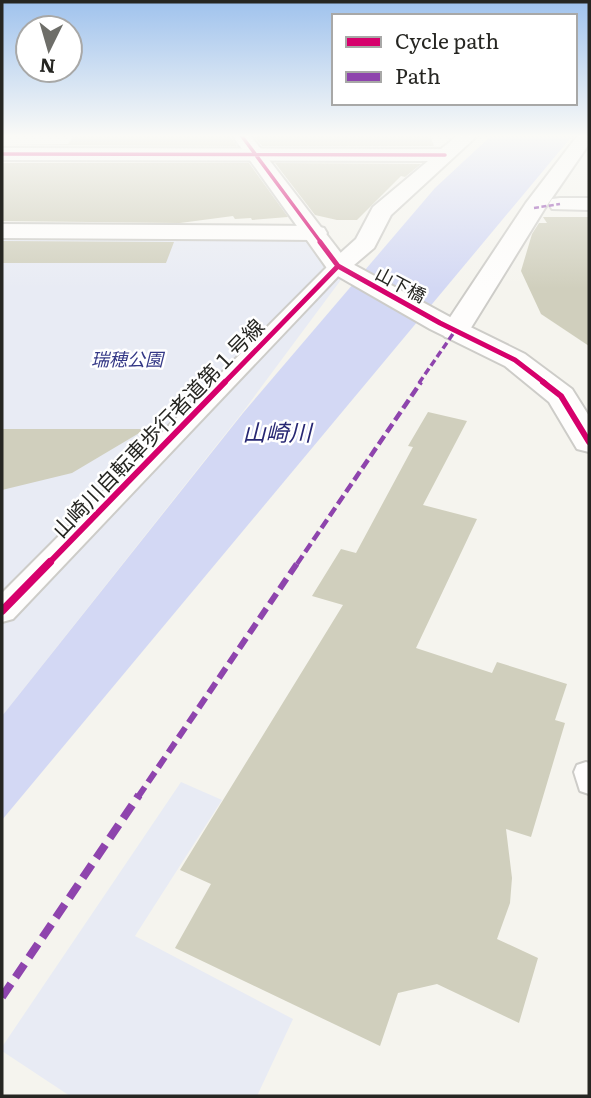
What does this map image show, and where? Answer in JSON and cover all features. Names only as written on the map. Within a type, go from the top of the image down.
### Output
[{"type":"street","points":[[279,186],[342,270],[366,243],[381,212],[410,186]]},
{"type":"street","points":[[448,327],[549,186]]},
{"type":"street","points":[[560,204],[589,204]]},
{"type":"street","points":[[2,231],[316,233]]},
{"type":"street","name":"山下橋","points":[[342,270],[515,360],[561,396],[589,442]]},
{"type":"street","name":"山崎川自転車歩行者道第１号線","points":[[2,611],[342,270]]},
{"type":"green space","name":"瑞穂公園","points":[[2,231],[316,233],[346,273],[242,413],[2,716]]},
{"type":"green space","points":[[181,782],[222,800],[135,936],[293,1019],[257,1096],[70,1096],[2,1051],[2,1047]]},
{"type":"water","name":"山崎川","points":[[530,186],[2,820],[2,716],[243,413],[435,188]]},
{"type":"building","points":[[2,186],[266,186],[288,217],[252,220],[235,219],[233,216],[180,223],[2,221]]},
{"type":"building","points":[[293,186],[391,186],[357,220],[337,220],[315,215]]},
{"type":"building","points":[[543,217],[589,217],[589,346],[541,314],[521,271],[532,234],[539,223],[547,223]]},
{"type":"building","points":[[2,241],[174,242],[166,263],[2,263]]},
{"type":"building","points":[[428,412],[467,421],[423,505],[477,519],[416,648],[492,673],[497,662],[567,684],[555,720],[565,723],[531,837],[506,829],[512,878],[510,903],[497,939],[538,958],[519,1023],[437,984],[398,993],[380,1046],[175,948],[211,884],[180,870],[343,605],[312,596],[341,549],[356,553],[413,447],[408,446]]},
{"type":"building","points":[[2,429],[146,429],[72,473],[2,490]]},
{"type":"marked path","points":[[534,208],[560,204]]},
{"type":"marked path","points":[[2,997],[455,331]]},
{"type":"cycle path","points":[[279,186],[338,266],[440,323],[515,360],[561,396],[589,442]]},
{"type":"cycle path","points":[[2,611],[338,266]]}]
